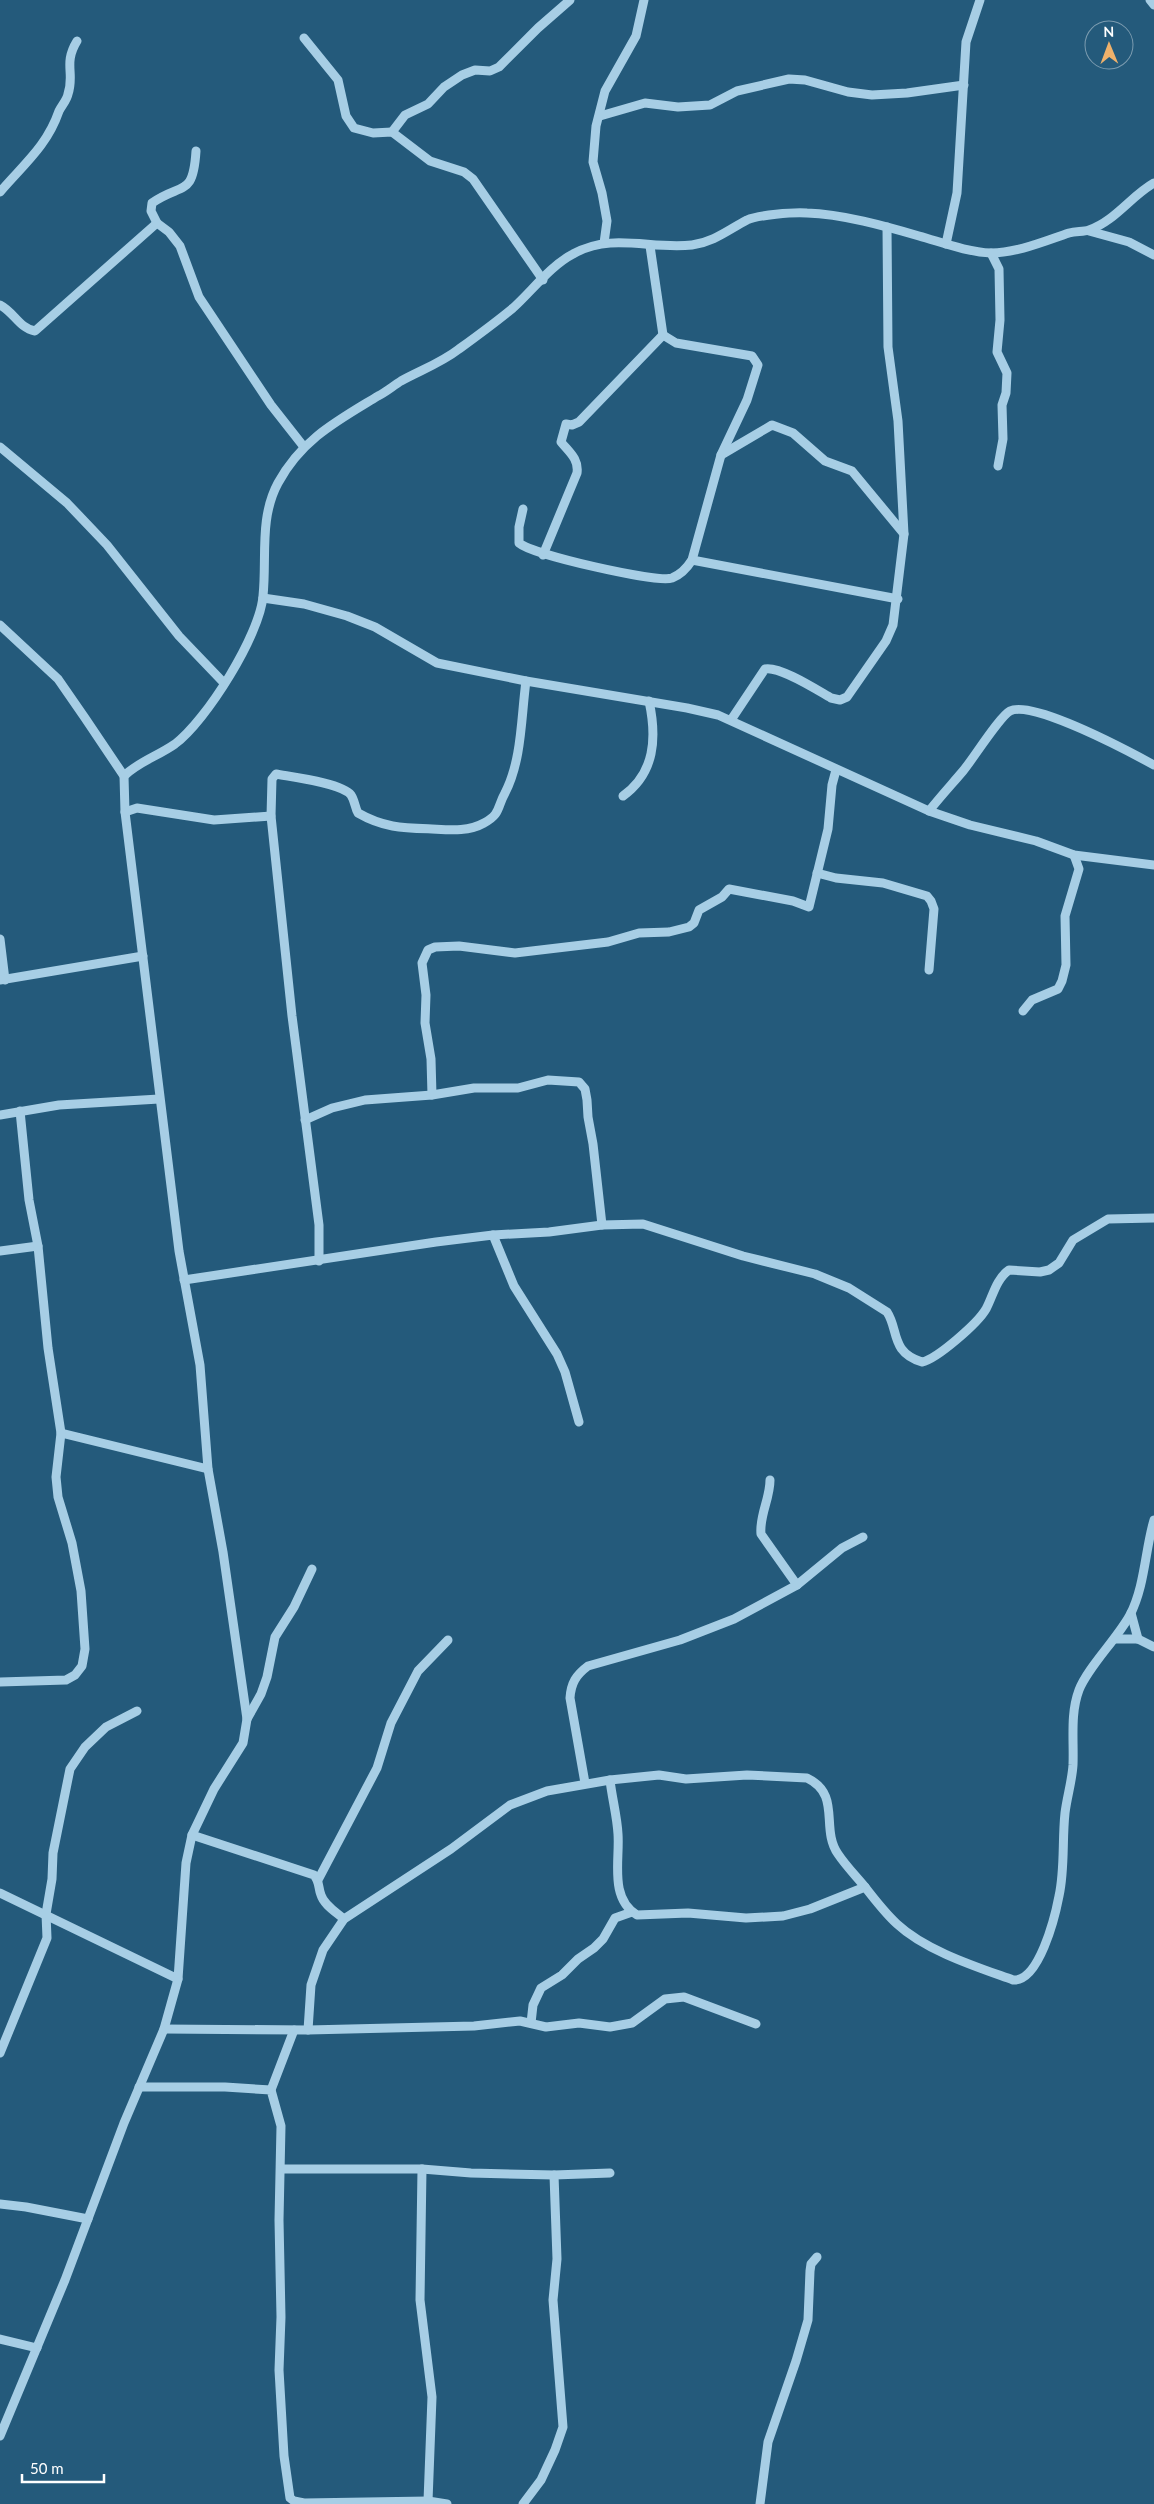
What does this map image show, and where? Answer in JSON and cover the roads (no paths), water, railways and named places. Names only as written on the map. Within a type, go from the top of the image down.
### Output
[{"type":"street","points":[[392,132],[405,115],[428,104],[444,87],[462,74],[476,70],[490,71],[499,68],[538,28],[570,0]]},
{"type":"street","points":[[604,243],[607,221],[593,162],[596,126],[605,91],[636,36],[644,0]]},
{"type":"street","points":[[946,244],[957,194],[958,144],[966,42],[980,0]]},
{"type":"street","points":[[1150,0],[1154,5]]},
{"type":"street","points":[[304,38],[338,80],[346,116],[354,128],[373,133],[392,132],[430,161],[464,172],[473,180],[542,280]]},
{"type":"street","points":[[0,192],[35,153],[56,123],[59,112],[68,95],[69,56],[77,41]]},
{"type":"street","points":[[600,116],[645,102],[678,106],[710,105],[737,90],[789,79],[805,80],[848,92],[872,95],[908,93],[964,84]]},
{"type":"street","points":[[196,151],[195,173],[191,180],[175,193],[152,203],[151,211],[157,223],[176,239],[198,297],[271,405],[304,447]]},
{"type":"street","points":[[1089,231],[1130,204],[1142,189],[1154,183]]},
{"type":"street","points":[[124,776],[132,768],[177,743],[202,716],[249,643],[259,618],[263,598],[265,530],[269,506],[276,486],[291,461],[304,447],[337,420],[400,382],[436,366],[511,309],[573,254],[604,243],[630,241],[650,246],[677,246],[706,242],[727,233],[750,218],[806,213],[887,227],[946,244],[991,253],[1034,245],[1074,232],[1089,231],[1129,242],[1154,255]]},
{"type":"street","points":[[0,305],[7,309],[20,324],[35,331],[157,223]]},
{"type":"street","points":[[731,720],[765,669],[771,668],[784,672],[832,698],[840,700],[847,697],[886,641],[893,624],[898,599],[904,534],[898,421],[888,348],[887,227]]},
{"type":"street","points":[[650,246],[663,335]]},
{"type":"street","points":[[991,253],[999,269],[1000,320],[997,352],[1007,373],[1001,417],[1003,440],[998,466]]},
{"type":"street","points":[[523,509],[519,527],[519,543],[543,555],[629,573],[671,578],[685,570],[692,560],[721,455],[747,400],[758,365],[752,356],[676,343],[663,335]]},
{"type":"street","points":[[543,555],[577,473],[578,465],[574,456],[561,442],[566,424],[572,425],[578,422],[663,335]]},
{"type":"street","points":[[721,455],[772,425],[784,428],[825,461],[852,471],[904,534]]},
{"type":"street","points":[[0,447],[67,502],[107,545],[178,636],[224,683]]},
{"type":"street","points":[[692,560],[898,599]]},
{"type":"street","points":[[263,598],[304,604],[347,616],[375,627],[437,663],[526,681],[687,708],[731,720],[836,770],[929,811],[970,825],[1036,841],[1074,855],[1154,865]]},
{"type":"street","points":[[0,625],[58,679],[124,776],[125,812],[159,1099],[184,1280],[200,1365],[208,1468],[223,1552],[247,1719],[244,1743],[214,1789],[192,1835],[186,1863],[178,1979],[164,2029],[139,2087],[88,2220],[0,2436]]},
{"type":"street","points":[[319,1261],[319,1225],[305,1120],[271,816],[272,779],[276,774],[313,781],[346,791],[351,795],[358,814],[397,828],[461,830],[486,823],[501,810],[516,766],[526,681]]},
{"type":"street","points":[[623,796],[637,786],[654,740],[649,701]]},
{"type":"street","points":[[929,811],[963,772],[1004,716],[1017,709],[1027,709],[1048,716],[1116,744],[1154,765]]},
{"type":"street","points":[[432,1095],[432,1066],[425,1023],[426,995],[422,963],[428,950],[435,947],[459,946],[514,953],[608,942],[639,933],[669,932],[689,928],[694,923],[699,910],[722,897],[729,889],[793,901],[809,908],[828,829],[831,793],[836,770]]},
{"type":"street","points":[[125,812],[137,808],[214,820],[271,816]]},
{"type":"street","points":[[1023,1010],[1032,1000],[1058,988],[1062,981],[1066,965],[1066,916],[1079,869],[1074,855]]},
{"type":"street","points":[[817,873],[836,878],[883,883],[927,896],[934,909],[929,970]]},
{"type":"street","points":[[0,939],[2,980],[79,965],[143,956]]},
{"type":"street","points":[[305,1120],[332,1108],[364,1100],[432,1095],[474,1088],[518,1088],[548,1080],[579,1082],[585,1089],[588,1100],[588,1116],[602,1225]]},
{"type":"street","points":[[0,1115],[59,1105],[159,1099]]},
{"type":"street","points":[[0,1682],[66,1680],[76,1675],[82,1666],[85,1649],[81,1591],[72,1543],[58,1497],[56,1477],[61,1433],[48,1348],[38,1246],[30,1200],[20,1111]]},
{"type":"street","points":[[184,1280],[493,1235],[549,1232],[602,1225],[643,1224],[743,1256],[833,1280],[887,1312],[895,1339],[910,1356],[922,1362],[940,1353],[978,1322],[1000,1278],[1009,1270],[1040,1272],[1049,1270],[1059,1263],[1073,1240],[1108,1219],[1154,1218]]},
{"type":"street","points":[[493,1235],[514,1286],[557,1354],[565,1372],[579,1422]]},
{"type":"street","points":[[0,1251],[38,1246]]},
{"type":"street","points":[[61,1433],[208,1468]]},
{"type":"street","points":[[770,1480],[770,1495],[760,1524],[762,1534],[797,1585]]},
{"type":"street","points":[[308,2030],[311,1985],[323,1950],[344,1919],[451,1849],[510,1805],[547,1791],[585,1782],[658,1775],[686,1779],[747,1776],[808,1778],[821,1787],[827,1796],[834,1846],[865,1887],[899,1926],[946,1954],[1013,1980],[1026,1978],[1036,1964],[1045,1945],[1059,1896],[1065,1845],[1065,1813],[1073,1766],[1075,1705],[1080,1688],[1131,1613],[1143,1574],[1154,1520]]},
{"type":"street","points":[[585,1782],[570,1698],[570,1689],[578,1674],[588,1666],[680,1640],[734,1619],[797,1585],[842,1548],[862,1537]]},
{"type":"street","points":[[247,1719],[264,1686],[275,1637],[294,1607],[312,1570]]},
{"type":"street","points":[[1131,1613],[1138,1639]]},
{"type":"street","points":[[1115,1639],[1138,1639],[1154,1647]]},
{"type":"street","points":[[318,1880],[377,1768],[390,1723],[414,1680],[432,1654],[448,1640]]},
{"type":"street","points":[[0,2053],[47,1938],[46,1914],[56,1836],[70,1769],[85,1747],[106,1727],[137,1712]]},
{"type":"street","points":[[610,1780],[618,1834],[618,1881],[623,1899],[632,1912],[644,1916],[688,1913],[746,1918],[784,1916],[810,1909],[865,1887]]},
{"type":"street","points":[[192,1835],[314,1875],[318,1880],[320,1894],[324,1902],[344,1919]]},
{"type":"street","points":[[0,1893],[46,1914],[129,1957],[178,1979]]},
{"type":"street","points":[[531,2023],[532,2005],[541,1988],[562,1975],[578,1959],[594,1948],[603,1939],[615,1918],[632,1912]]},
{"type":"street","points":[[164,2029],[308,2030],[474,2026],[520,2021],[552,2028],[579,2023],[600,2028],[622,2026],[641,2018],[666,1998],[678,1997],[692,2000],[756,2024]]},
{"type":"street","points":[[294,2030],[271,2090],[281,2126],[279,2370],[284,2456],[290,2498],[304,2503],[428,2501],[447,2504]]},
{"type":"street","points":[[139,2087],[225,2087],[271,2090]]},
{"type":"street","points":[[282,2169],[422,2168],[471,2173],[554,2175],[610,2173]]},
{"type":"street","points":[[422,2168],[420,2300],[432,2404],[428,2501]]},
{"type":"street","points":[[523,2504],[541,2480],[555,2450],[562,2427],[553,2300],[557,2264],[554,2175]]},
{"type":"street","points":[[0,2204],[26,2207],[88,2220]]},
{"type":"street","points":[[760,2504],[768,2442],[808,2320],[811,2264],[817,2257]]},
{"type":"street","points":[[0,2339],[36,2348]]}]
